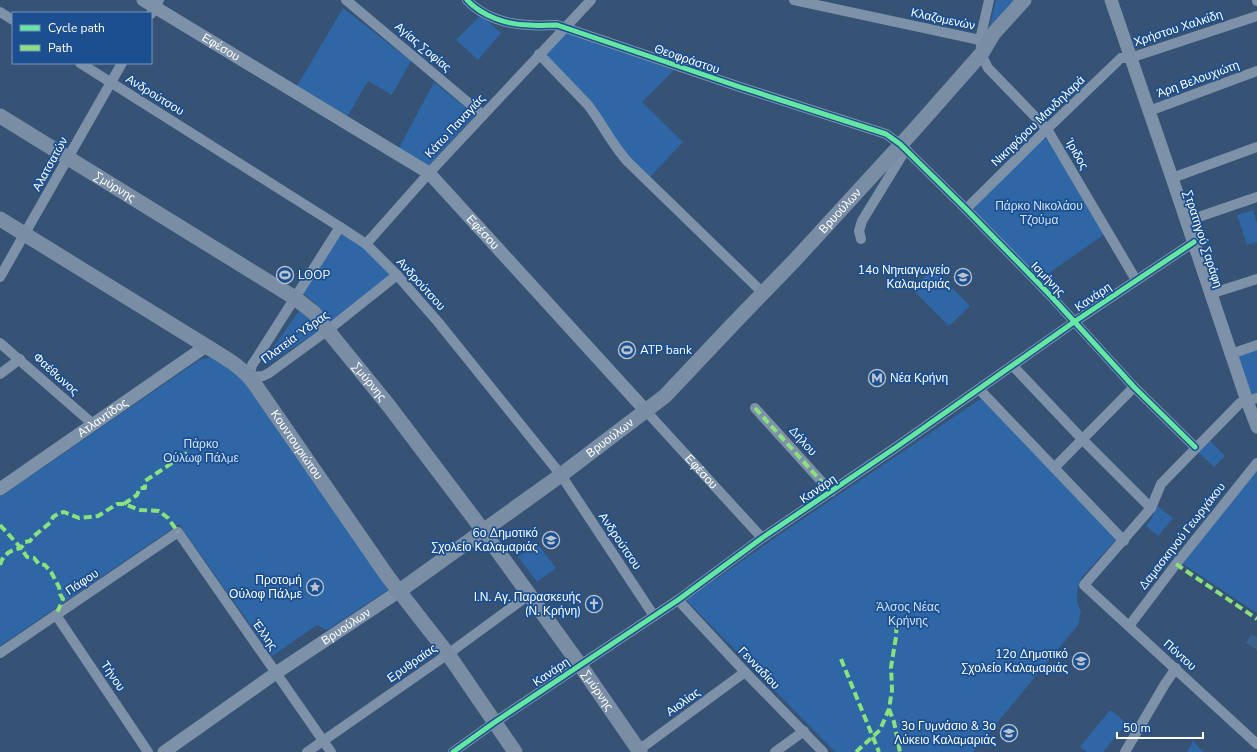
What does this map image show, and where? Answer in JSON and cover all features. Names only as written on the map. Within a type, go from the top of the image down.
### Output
[{"type":"main road","name":"Βρυούλων","points":[[398,592],[561,475],[665,396],[903,147],[983,46],[1024,0]]},
{"type":"main road","name":"Βρυούλων","points":[[983,46],[1001,35],[1035,0]]},
{"type":"main road","name":"Σμύρνης","points":[[0,116],[294,298],[314,313],[388,406],[483,530],[580,665],[638,751]]},
{"type":"main road","name":"Κουντουριώτου","points":[[0,219],[232,361],[243,370],[398,592],[448,654],[515,752]]},
{"type":"street","name":"Εφέσου","points":[[143,0],[429,172],[762,538]]},
{"type":"street","name":"Αγίας Σοφίας","points":[[346,0],[483,115]]},
{"type":"street","name":"Θεοφράστου","points":[[466,0],[476,8],[496,19],[517,24],[557,25],[740,87],[886,134],[903,147]]},
{"type":"street","name":"Κάτω Παναγιάς","points":[[366,244],[429,172],[591,0]]},
{"type":"street","name":"Κλαζομενών","points":[[794,0],[983,46]]},
{"type":"street","points":[[983,46],[989,0]]},
{"type":"street","name":"Στρατηγού Σαράφη","points":[[1111,0],[1231,354],[1252,400],[1257,426]]},
{"type":"street","points":[[0,12],[12,19]]},
{"type":"street","name":"Χρήστου Χαλκίδη","points":[[1130,58],[1257,16]]},
{"type":"street","name":"Ίριδος","points":[[983,46],[985,62],[993,74],[1047,129],[1136,280]]},
{"type":"street","points":[[539,54],[588,105],[620,154],[764,293]]},
{"type":"street","name":"Νικηφόρου Μανδηλαρά","points":[[966,209],[1121,58],[1130,58]]},
{"type":"street","name":"Ανδρούτσου","points":[[82,64],[340,226],[366,244],[397,275],[438,322],[561,475],[654,616]]},
{"type":"street","name":"Αλατσατών","points":[[0,277],[121,64]]},
{"type":"street","name":"Άρη Βελουχιώτη","points":[[1149,111],[1257,71]]},
{"type":"street","points":[[861,239],[859,231],[862,221],[903,147]]},
{"type":"street","name":"Ισμήνης","points":[[903,147],[1050,295],[1134,387],[1195,447]]},
{"type":"street","points":[[1172,178],[1257,147]]},
{"type":"street","points":[[1187,221],[1257,197]]},
{"type":"street","name":"Πλατεία Ύδρας","points":[[340,226],[252,365],[249,377],[263,376],[269,373],[328,330],[397,275]]},
{"type":"street","name":"Κανάρη","points":[[453,752],[495,722],[678,600],[762,538],[1014,366],[1074,322],[1194,242]]},
{"type":"street","points":[[1210,294],[1257,279]]},
{"type":"street","name":"Φαέθωνος","points":[[0,343],[94,425]]},
{"type":"street","points":[[1231,354],[1257,345]]},
{"type":"street","name":"Ατλαντίδος","points":[[0,489],[206,346]]},
{"type":"street","points":[[0,374],[20,359]]},
{"type":"street","points":[[1014,366],[1082,439],[1151,508]]},
{"type":"street","points":[[1054,468],[1134,387]]},
{"type":"street","points":[[979,389],[1124,541],[1151,508],[1161,484],[1195,447],[1240,403],[1252,400]]},
{"type":"street","name":"Δήλου","points":[[755,408],[831,492]]},
{"type":"street","name":"Δαμασκηνού Γεωργάκου","points":[[1129,626],[1176,564],[1257,463]]},
{"type":"street","name":"Πάφου","points":[[0,653],[178,532]]},
{"type":"street","name":"Έλλης","points":[[178,532],[331,752]]},
{"type":"street","name":"Πόντου","points":[[1124,541],[1084,585],[1257,744]]},
{"type":"street","name":"Βρυούλων","points":[[164,752],[276,673],[398,592]]},
{"type":"street","name":"Ερυθραίας","points":[[307,752],[448,654],[530,594]]},
{"type":"street","name":"Γενναδίου","points":[[678,600],[745,672],[823,752]]},
{"type":"street","name":"Τήνου","points":[[56,615],[148,752]]},
{"type":"street","points":[[1125,752],[1176,668]]},
{"type":"street","name":"Αιολίας","points":[[638,751],[745,672]]},
{"type":"street","points":[[775,752],[804,731]]},
{"type":"green space","points":[[996,0],[1017,0],[989,29]]},
{"type":"green space","points":[[343,8],[411,61],[392,95],[368,81],[347,117],[297,86]]},
{"type":"green space","points":[[481,15],[501,33],[478,60],[456,40]]},
{"type":"green space","points":[[566,32],[674,70],[642,102],[683,142],[650,177],[624,151],[543,54]]},
{"type":"green space","points":[[434,82],[475,115],[428,166],[399,148]]},
{"type":"green space","name":"Πάρκο Νικολάου Τζούμα","points":[[1043,139],[1050,140],[1105,234],[1039,280],[974,213],[974,210],[976,206]]},
{"type":"green space","points":[[1253,210],[1257,223],[1257,242],[1247,245],[1237,215]]},
{"type":"green space","points":[[342,234],[372,255],[391,275],[330,322],[318,306],[302,293]]},
{"type":"green space","points":[[933,269],[970,306],[949,326],[912,289]]},
{"type":"green space","points":[[299,311],[320,330],[266,365],[263,362]]},
{"type":"green space","points":[[1257,348],[1257,395],[1250,397],[1236,355]]},
{"type":"green space","name":"Πάρκο Ούλωφ Πάλμε","points":[[213,357],[244,376],[388,590],[327,630],[317,625],[272,656],[179,524],[0,646],[0,497],[199,360]]},
{"type":"green space","name":"Άλσος Νέας Κρήνης","points":[[982,398],[1117,539],[1082,577],[1077,589],[1077,602],[1081,612],[1078,625],[973,752],[835,752],[686,600],[779,535]]},
{"type":"green space","points":[[1210,441],[1225,456],[1214,467],[1198,452]]},
{"type":"green space","points":[[1257,469],[1257,613],[1183,564]]},
{"type":"green space","points":[[1157,506],[1173,518],[1158,536],[1146,526],[1152,518]]},
{"type":"green space","points":[[537,543],[556,568],[537,582],[518,557]]},
{"type":"green space","points":[[1110,710],[1127,723],[1103,752],[1087,752],[1080,747]]},
{"type":"green space","points":[[1193,741],[1203,752],[1187,752]]},
{"type":"shaded area","points":[[1251,634],[1257,637],[1257,650],[1246,643]]},
{"type":"marked path","points":[[755,408],[831,492]]},
{"type":"marked path","points":[[124,504],[137,495],[140,488],[145,488],[145,481],[187,453]]},
{"type":"marked path","points":[[0,565],[1,561],[8,553],[21,548],[25,542],[30,541],[51,522],[53,517],[64,512],[79,518],[98,516],[117,504],[124,504],[140,510],[159,511],[168,518],[178,532]]},
{"type":"marked path","points":[[0,525],[21,548],[27,557],[34,558],[39,564],[45,565],[51,572],[59,587],[60,594],[63,599],[56,615]]},
{"type":"marked path","points":[[1176,564],[1257,619]]},
{"type":"marked path","points":[[856,752],[880,730],[889,709],[892,690],[891,667],[896,637],[897,619]]},
{"type":"marked path","points":[[841,659],[879,752]]},
{"type":"marked path","points":[[889,709],[894,722],[900,752]]},
{"type":"cycle path","points":[[467,0],[487,15],[504,21],[521,25],[557,25],[740,87],[886,134],[900,144],[966,209],[1050,295],[1134,387],[1195,447]]},
{"type":"cycle path","points":[[453,752],[495,722],[678,600],[762,538],[895,448],[1074,322],[1194,242]]},
{"type":"place","name":"LOOP","points":[[285,275]]},
{"type":"place","name":"14ο Νηπιαγωγείο Καλαμαριάς","points":[[963,277]]},
{"type":"place","name":"ATP bank","points":[[627,350]]},
{"type":"place","name":"Νέα Κρήνη","points":[[877,378]]},
{"type":"place","name":"6ο Δημοτικό Σχολείο Καλαμαριάς","points":[[551,540]]},
{"type":"place","name":"Προτομή Ούλοφ Πάλμε","points":[[315,587]]},
{"type":"place","name":"Ι.Ν. Αγ. Παρασκευής (Ν. Κρήνη)","points":[[594,604]]},
{"type":"place","name":"12ο Δημοτικό Σχολείο Καλαμαριάς","points":[[1081,661]]},
{"type":"place","name":"3ο Γυμνάσιο & 3ο Λύκειο Καλαμαριάς","points":[[1009,733]]}]
